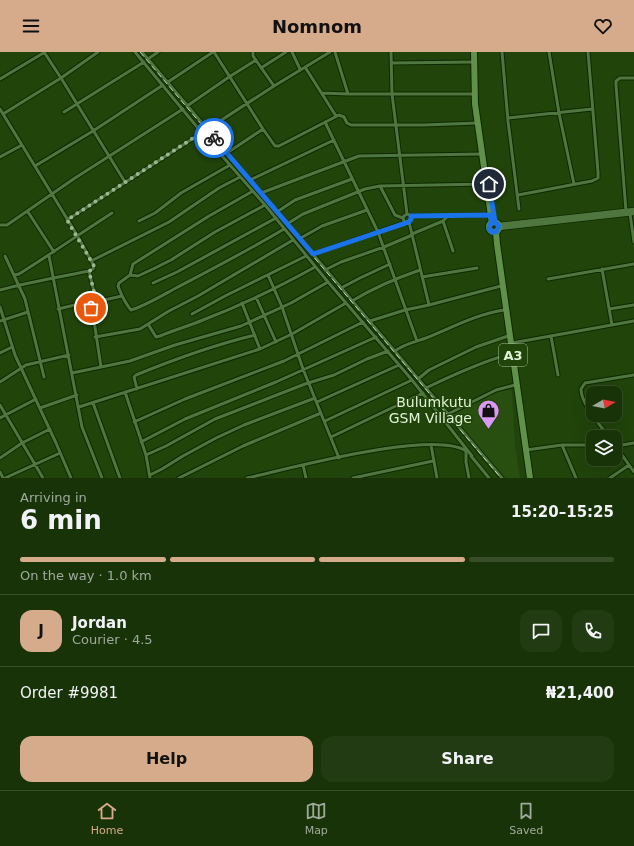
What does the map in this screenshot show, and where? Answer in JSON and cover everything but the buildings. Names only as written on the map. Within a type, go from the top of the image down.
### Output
[{"type":"highway","name":"A3","points":[[475,52],[475,94],[478,123],[490,215],[495,227],[514,385],[529,478]]},
{"type":"highway","name":"A3","points":[[475,52],[479,110],[529,478]]},
{"type":"street","points":[[0,79],[44,52],[125,182]]},
{"type":"street","points":[[3,114],[61,78],[98,52]]},
{"type":"street","points":[[135,52],[164,85],[202,133],[276,218],[315,267],[399,364],[489,478]]},
{"type":"street","points":[[142,52],[502,478]]},
{"type":"street","points":[[148,59],[158,52]]},
{"type":"street","points":[[168,82],[213,52],[275,146],[279,146],[336,116],[342,115],[350,125],[478,123]]},
{"type":"street","points":[[253,52],[253,56],[274,86]]},
{"type":"street","points":[[261,68],[286,52]]},
{"type":"street","points":[[292,52],[300,69]]},
{"type":"street","points":[[67,220],[300,69],[330,52]]},
{"type":"street","points":[[335,52],[348,94]]},
{"type":"street","points":[[391,52],[392,94],[395,125],[407,214]]},
{"type":"street","points":[[502,52],[508,118],[520,209]]},
{"type":"street","points":[[549,52],[559,113],[574,184]]},
{"type":"street","points":[[518,195],[592,181],[598,178],[588,52]]},
{"type":"street","points":[[187,106],[256,60]]},
{"type":"street","points":[[64,112],[144,62]]},
{"type":"street","points":[[392,63],[474,62]]},
{"type":"street","points":[[305,67],[336,116]]},
{"type":"street","points":[[634,78],[620,78],[616,81],[634,242]]},
{"type":"street","points":[[35,166],[93,131],[164,85]]},
{"type":"street","points":[[322,93],[475,94]]},
{"type":"street","points":[[0,109],[77,235],[94,266],[93,269],[89,271],[0,290]]},
{"type":"street","points":[[0,225],[7,225],[28,212],[51,194],[183,109]]},
{"type":"street","points":[[508,118],[592,109]]},
{"type":"street","points":[[325,122],[378,232],[396,279],[417,342]]},
{"type":"street","points":[[227,153],[263,129]]},
{"type":"street","points":[[250,180],[334,140]]},
{"type":"street","points":[[0,156],[22,145]]},
{"type":"street","points":[[261,193],[359,156],[482,154]]},
{"type":"street","points":[[139,221],[155,213],[181,193],[230,165]]},
{"type":"street","points":[[91,261],[169,222],[219,188],[240,176]]},
{"type":"street","points":[[277,212],[295,200],[352,179]]},
{"type":"street","points":[[287,224],[303,214],[365,189],[380,186],[486,184]]},
{"type":"street","points":[[380,186],[395,215],[403,218],[407,222],[412,234],[429,305]]},
{"type":"street","points":[[130,275],[131,266],[136,262],[253,191]]},
{"type":"street","points":[[265,205],[215,232],[171,260],[138,276],[130,275],[119,283],[118,286],[128,307],[131,310],[134,309],[239,255],[284,229]]},
{"type":"street","points":[[299,239],[322,226],[367,210]]},
{"type":"street","points":[[495,227],[630,212],[634,210]]},
{"type":"street","points":[[28,212],[54,252]]},
{"type":"street","points":[[14,275],[20,274],[49,256],[77,235],[112,213]]},
{"type":"street","points":[[407,214],[411,216],[490,215]]},
{"type":"street","points":[[403,218],[404,215],[407,214]]},
{"type":"street","points":[[313,254],[407,222],[411,219],[411,216]]},
{"type":"street","points":[[325,270],[341,262],[410,236],[443,221],[448,216]]},
{"type":"street","points":[[153,283],[177,272],[276,218]]},
{"type":"street","points":[[443,221],[453,251]]},
{"type":"street","points":[[95,337],[134,331],[148,324],[169,310],[198,296],[293,240]]},
{"type":"street","points":[[5,256],[19,285],[28,312],[44,377]]},
{"type":"street","points":[[49,256],[52,279],[69,355],[82,427],[102,478]]},
{"type":"street","points":[[192,314],[306,256]]},
{"type":"street","points":[[341,288],[390,264]]},
{"type":"street","points":[[548,279],[634,264]]},
{"type":"street","points":[[148,324],[154,335],[156,337],[160,336],[204,320],[256,297],[315,267]]},
{"type":"street","points":[[422,277],[477,268]]},
{"type":"street","points":[[602,269],[612,325]]},
{"type":"street","points":[[352,301],[363,294],[420,270]]},
{"type":"street","points":[[89,271],[96,300]]},
{"type":"street","points":[[268,275],[275,288],[303,369],[339,458]]},
{"type":"street","points":[[72,373],[130,361],[175,345],[250,322],[282,307],[328,282]]},
{"type":"street","points":[[370,321],[406,310],[501,286]]},
{"type":"street","points":[[58,309],[91,301],[122,296]]},
{"type":"street","points":[[256,297],[276,342]]},
{"type":"street","points":[[91,301],[95,337],[101,367]]},
{"type":"street","points":[[242,303],[260,349]]},
{"type":"street","points":[[79,407],[260,349],[292,334],[346,303]]},
{"type":"street","points":[[609,309],[634,305]]},
{"type":"street","points":[[0,307],[12,348],[50,429],[70,478]]},
{"type":"street","points":[[395,352],[402,346],[417,342],[471,320],[504,310]]},
{"type":"street","points":[[0,321],[28,312]]},
{"type":"street","points":[[134,422],[185,398],[298,354],[363,322]]},
{"type":"street","points":[[511,343],[634,322]]},
{"type":"street","points":[[137,389],[134,377],[136,375],[196,352],[255,335]]},
{"type":"street","points":[[418,379],[429,370],[476,347],[508,336]]},
{"type":"street","points":[[551,336],[558,375]]},
{"type":"street","points":[[140,442],[185,419],[344,353],[376,337]]},
{"type":"street","points":[[0,353],[12,348]]},
{"type":"street","points":[[146,454],[166,446],[215,419],[334,375],[388,352]]},
{"type":"street","points":[[426,388],[470,368],[510,354]]},
{"type":"street","points":[[0,382],[26,365],[69,355]]},
{"type":"street","points":[[316,402],[399,364]]},
{"type":"street","points":[[604,430],[593,416],[583,398],[581,388],[585,383],[634,375]]},
{"type":"street","points":[[325,421],[412,380]]},
{"type":"street","points":[[448,414],[496,390],[514,385]]},
{"type":"street","points":[[125,392],[140,442],[146,454],[150,476],[216,438],[244,425],[315,398]]},
{"type":"street","points":[[331,436],[423,393]]},
{"type":"street","points":[[40,408],[77,395]]},
{"type":"street","points":[[0,418],[36,400]]},
{"type":"street","points":[[93,403],[120,478]]},
{"type":"street","points":[[0,404],[43,478]]},
{"type":"street","points":[[179,478],[243,446],[321,413]]},
{"type":"street","points":[[0,458],[22,443],[50,429]]},
{"type":"street","points":[[622,444],[634,443]]},
{"type":"street","points":[[562,444],[576,478]]},
{"type":"street","points":[[526,450],[562,444],[586,445]]},
{"type":"street","points":[[431,445],[437,478]]},
{"type":"street","points":[[247,478],[398,446],[454,445],[460,446],[472,456]]},
{"type":"street","points":[[466,451],[466,462],[469,478]]},
{"type":"street","points":[[0,472],[4,478],[60,453]]},
{"type":"street","points":[[622,455],[634,472]]},
{"type":"street","points":[[353,478],[434,461]]},
{"type":"street","points":[[303,465],[306,478]]},
{"type":"street","points":[[610,478],[629,465]]},
{"type":"shaded area","name":"Bulumkutu GSM Village","points":[[505,387],[512,391],[515,446],[520,478],[505,478],[448,414]]},
{"type":"railway","points":[[140,52],[501,478]]},
{"type":"way so far","points":[[91,308],[91,301],[96,300],[89,271],[93,269],[94,266],[67,220],[207,129],[214,138]]},
{"type":"place","name":"Bulumkutu GSM Village","points":[[488,430]]},
{"type":"route","points":[[214,138],[313,254],[409,222],[411,220],[411,216],[490,215],[492,223],[489,229],[492,232],[496,232],[499,226],[495,222],[492,210],[489,184]]}]
